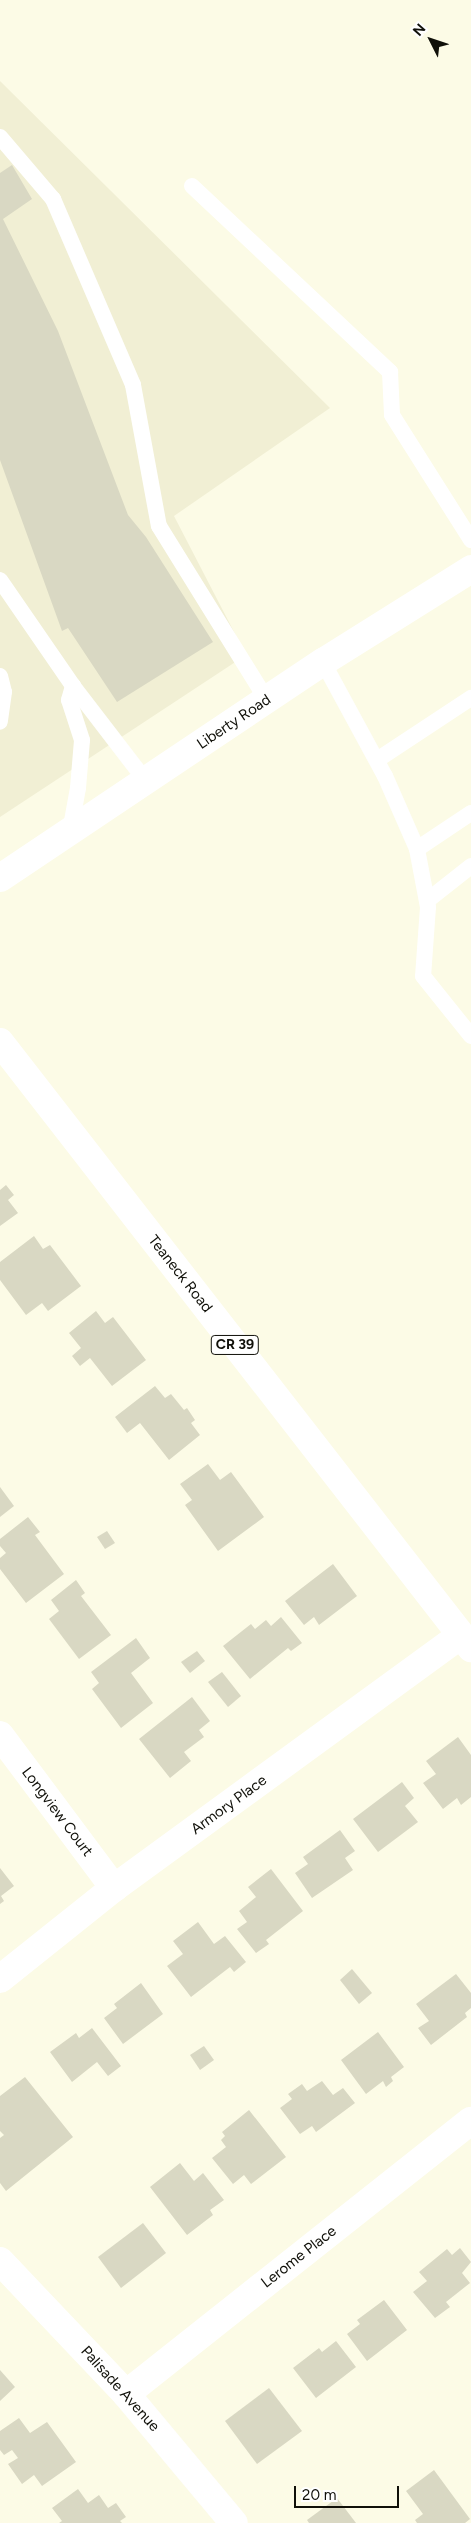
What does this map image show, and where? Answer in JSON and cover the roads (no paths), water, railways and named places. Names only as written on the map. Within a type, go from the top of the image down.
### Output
[{"type":"street","name":"Liberty Road","points":[[0,878],[323,662],[471,570]]},
{"type":"street","name":"Teaneck Road","points":[[0,1042],[466,1641]]},
{"type":"street","name":"Armory Place","points":[[0,1979],[114,1888],[466,1641]]},
{"type":"street","name":"Longview Court","points":[[0,1735],[114,1888]]},
{"type":"street","name":"Lerome Place","points":[[126,2394],[471,2121]]},
{"type":"street","name":"Palisade Avenue","points":[[0,2261],[126,2394],[234,2523]]},
{"type":"lane","points":[[0,137],[53,199],[133,385],[159,526],[267,700]]},
{"type":"lane","points":[[192,186],[390,372],[392,415],[471,540]]},
{"type":"lane","points":[[0,580],[73,686],[146,781]]},
{"type":"lane","points":[[323,662],[377,760],[417,849],[428,900],[423,976],[471,1036]]},
{"type":"lane","points":[[0,676],[4,692],[0,722]]},
{"type":"lane","points":[[70,832],[78,788],[82,740],[69,700],[73,686]]},
{"type":"lane","points":[[377,760],[471,698]]},
{"type":"lane","points":[[417,849],[471,813]]},
{"type":"lane","points":[[428,900],[471,866]]}]
